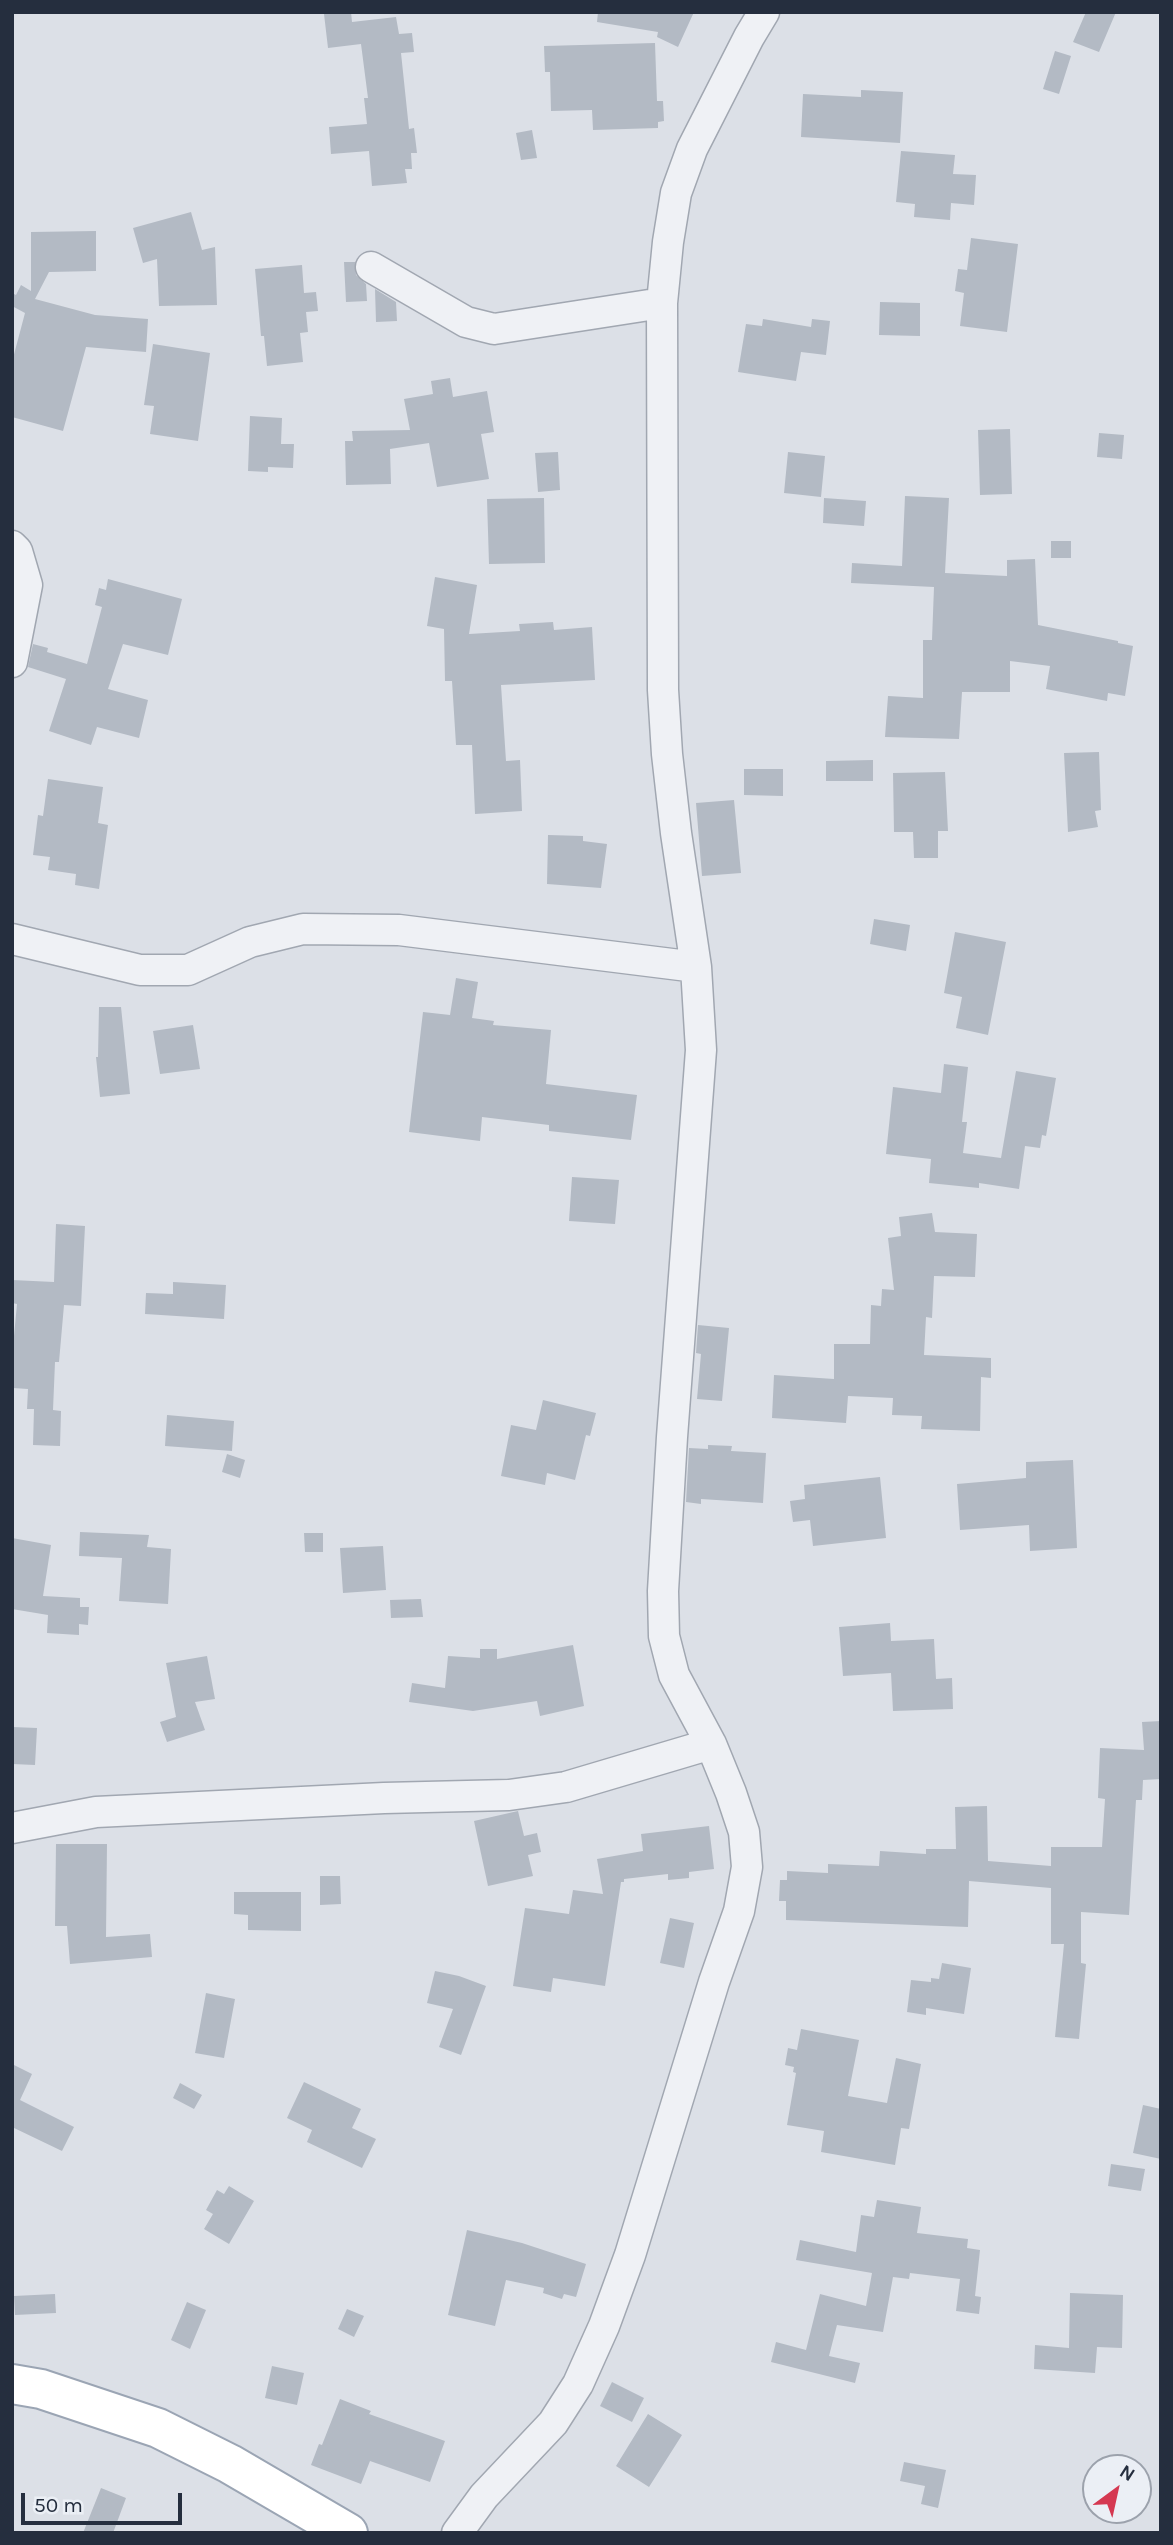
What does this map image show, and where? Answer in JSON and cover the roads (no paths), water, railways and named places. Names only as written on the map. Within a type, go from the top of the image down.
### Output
[{"type":"main road","points":[[12,2384],[41,2389],[158,2428],[230,2464],[348,2533]]},
{"type":"street","points":[[457,2533],[484,2496],[553,2423],[579,2384],[630,2255],[738,1911],[747,1867],[744,1832],[711,1744],[674,1675],[664,1636],[663,1591],[672,1437],[701,1050],[696,967],[673,807],[663,690],[662,303],[668,242],[680,182],[692,149],[717,97],[764,12]]},
{"type":"street","points":[[370,267],[466,322],[494,329],[662,303]]},
{"type":"street","points":[[12,546],[17,551],[27,585],[12,662]]},
{"type":"street","points":[[12,939],[140,970],[188,970],[250,942],[303,929],[399,930],[696,967]]},
{"type":"street","points":[[12,1828],[96,1812],[384,1798],[509,1796],[566,1787],[711,1744]]}]
